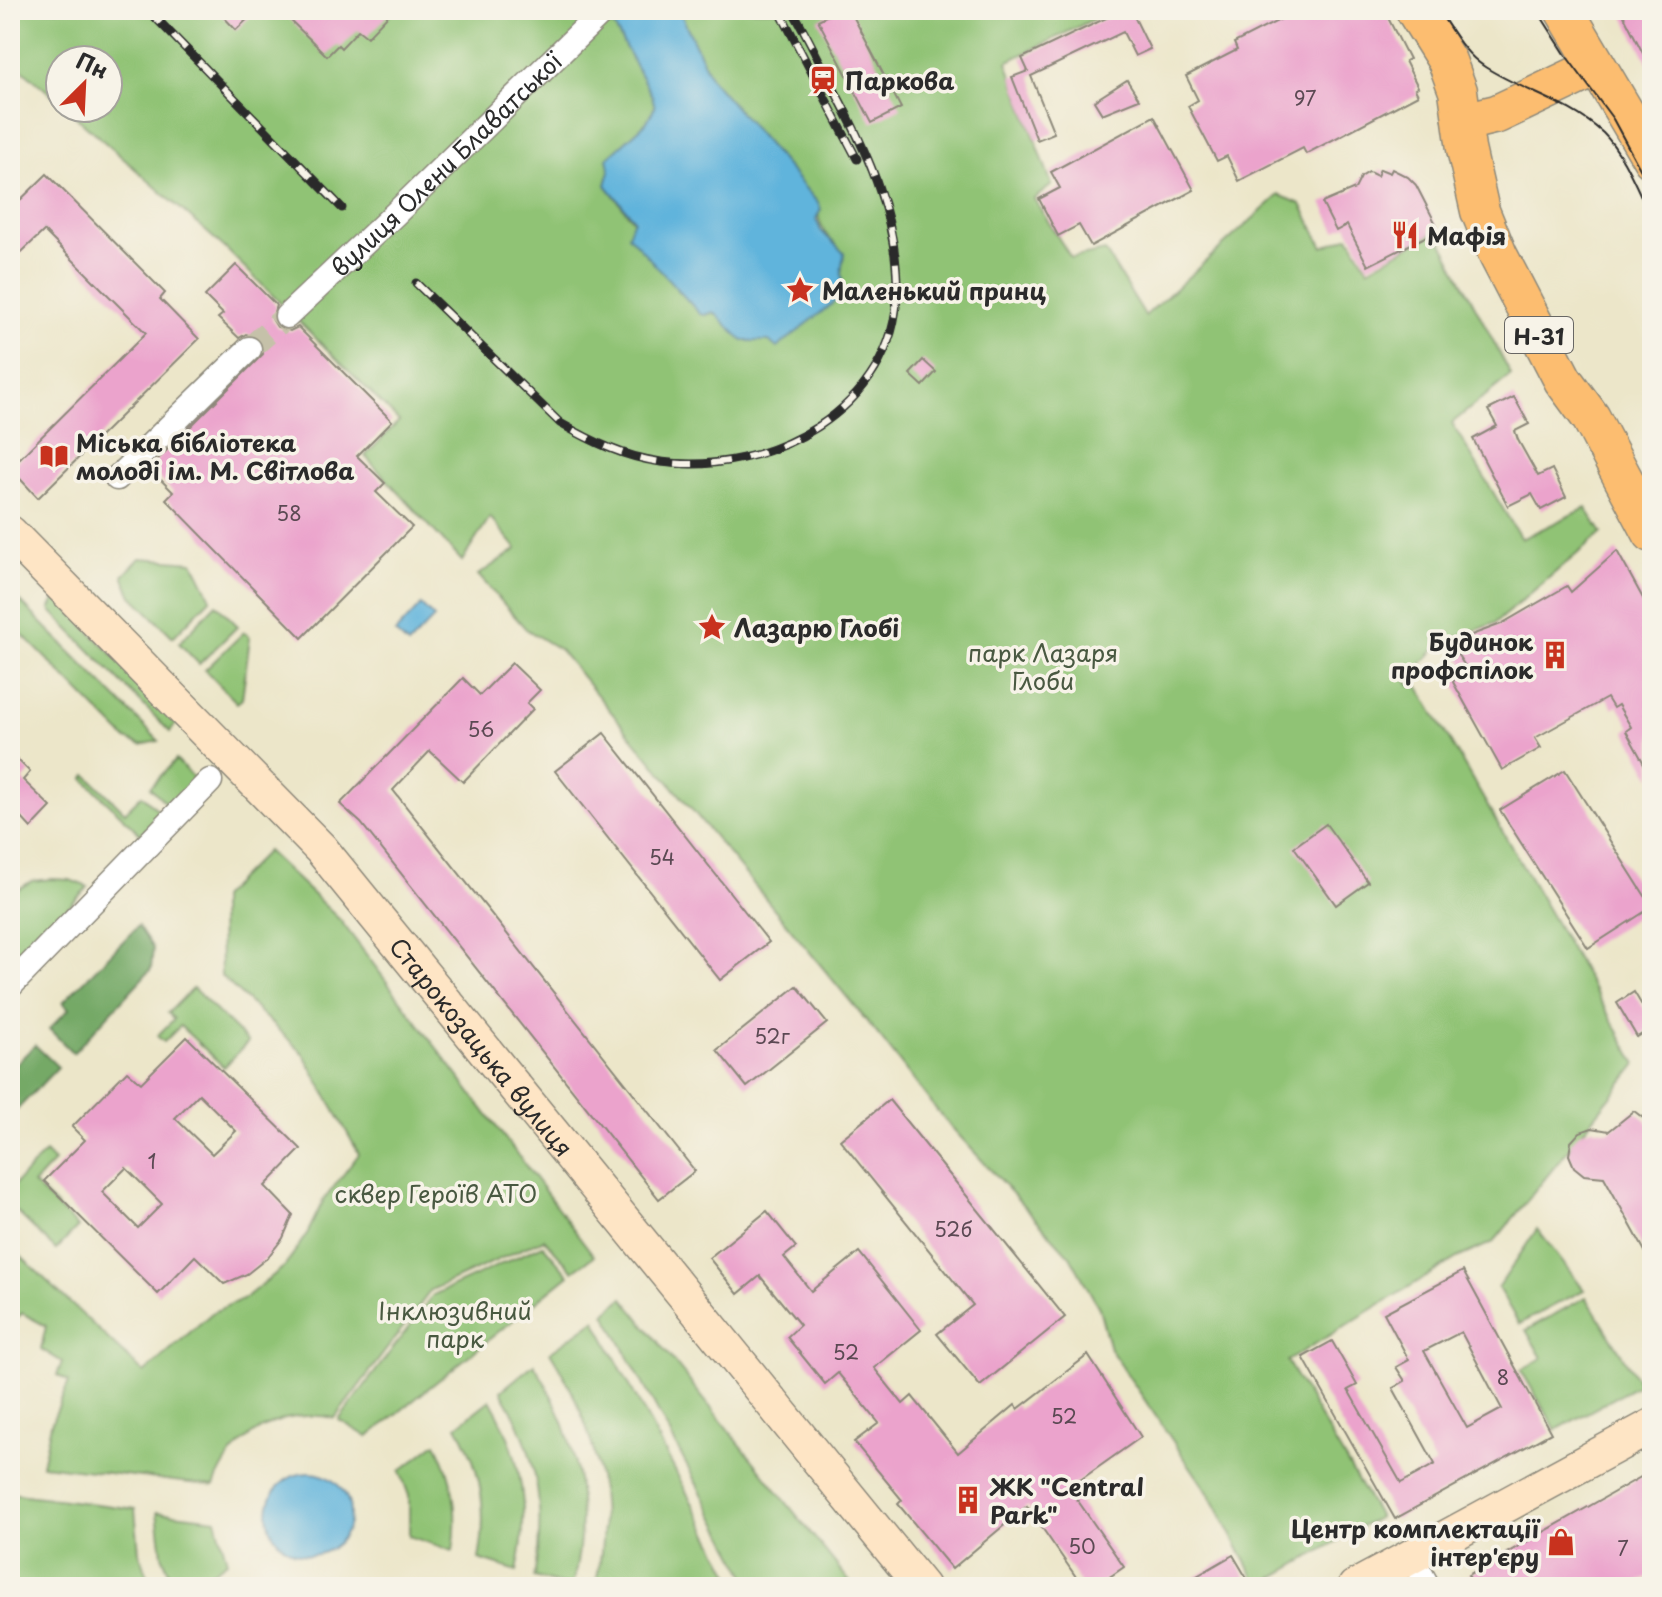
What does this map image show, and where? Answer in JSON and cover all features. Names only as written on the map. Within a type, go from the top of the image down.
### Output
[{"type":"main road","points":[[1415,10],[1447,61],[1458,91],[1463,122],[1497,114],[1596,67]]},
{"type":"main road","points":[[1564,10],[1652,159]]},
{"type":"main road","name":"Н-31","points":[[1463,122],[1480,211],[1498,255],[1563,380],[1591,418],[1652,533]]},
{"type":"street","name":"вулиця Олени Блаватської","points":[[287,316],[604,10]]},
{"type":"street","points":[[117,478],[249,349]]},
{"type":"street","name":"Старокозацька вулиця","points":[[10,533],[321,849],[922,1587]]},
{"type":"street","points":[[10,986],[210,781]]},
{"type":"street","points":[[1355,1587],[1652,1426]]},
{"type":"street","points":[[1411,1557],[1428,1587]]},
{"type":"green space","name":"парк Лазаря Глоби","points":[[10,10],[595,10],[615,28],[655,107],[646,123],[607,158],[610,171],[606,185],[705,315],[718,314],[751,340],[769,341],[841,273],[844,253],[824,231],[818,203],[711,79],[679,10],[1112,10],[1007,62],[1052,185],[1034,199],[1071,258],[1105,251],[1145,316],[1279,195],[1301,204],[1323,247],[1349,236],[1368,269],[1436,231],[1511,375],[1452,423],[1521,539],[1586,508],[1602,533],[1495,623],[1441,643],[1406,680],[1410,685],[1413,677],[1637,1064],[1494,1242],[1457,1258],[1287,1361],[1379,1517],[1259,1586],[1211,1497],[1110,1349],[1099,1308],[1070,1256],[943,1118],[880,1037],[560,650],[526,629],[478,575],[517,549],[490,517],[462,561],[365,456],[399,421],[225,248],[84,124],[124,124],[124,44],[44,44],[44,88],[10,59]]},
{"type":"green space","points":[[140,558],[193,562],[211,598],[173,637],[132,596],[123,576]]},
{"type":"green space","points":[[10,591],[159,741],[141,745],[126,739],[10,622]]},
{"type":"green space","points":[[56,597],[178,721],[170,732],[50,610]]},
{"type":"green space","points":[[216,604],[238,626],[199,664],[179,643]]},
{"type":"green space","points":[[244,632],[250,637],[242,699],[237,703],[205,670]]},
{"type":"green space","points":[[176,760],[196,780],[170,807],[150,787]]},
{"type":"green space","points":[[87,775],[125,812],[142,795],[162,814],[141,835],[84,779]]},
{"type":"green space","name":"сквер Героїв АТО","points":[[267,851],[340,920],[594,1256],[573,1271],[544,1239],[431,1290],[335,1418],[296,1417],[261,1429],[234,1452],[214,1486],[42,1465],[51,1424],[69,1382],[57,1375],[62,1362],[41,1349],[46,1326],[22,1313],[13,1323],[10,1321],[10,1246],[144,1373],[213,1312],[245,1298],[285,1266],[308,1232],[323,1201],[359,1154],[303,1053],[221,976],[220,898]]},
{"type":"green space","points":[[70,880],[88,887],[18,958],[12,953],[10,955],[10,894],[32,881]]},
{"type":"green space","points":[[138,926],[153,948],[151,969],[73,1053],[49,1029],[69,1009],[63,1002]]},
{"type":"green space","points":[[193,988],[248,1042],[224,1067],[180,1026],[164,1042],[157,1036],[174,1019],[168,1013]]},
{"type":"green space","points":[[35,1045],[58,1067],[10,1117],[10,1061],[15,1065]]},
{"type":"green space","points":[[45,1153],[54,1162],[33,1184],[78,1227],[56,1250],[10,1205],[10,1189]]},
{"type":"green space","points":[[1537,1229],[1584,1290],[1519,1324],[1498,1288]]},
{"type":"green space","name":"Інклюзивний парк","points":[[543,1245],[569,1275],[368,1437],[339,1420],[433,1295]]},
{"type":"green space","points":[[1586,1297],[1640,1384],[1556,1430],[1521,1370],[1542,1358],[1526,1330]]},
{"type":"green space","points":[[623,1298],[854,1587],[752,1587],[605,1313]]},
{"type":"green space","points":[[595,1320],[737,1587],[595,1587],[603,1525],[597,1465],[579,1407],[550,1352]]},
{"type":"green space","points":[[534,1364],[561,1417],[577,1472],[581,1529],[572,1587],[534,1577],[539,1528],[536,1481],[523,1435],[501,1391]]},
{"type":"green space","points":[[490,1400],[510,1441],[521,1483],[523,1526],[517,1571],[479,1559],[483,1524],[481,1491],[472,1458],[457,1426]]},
{"type":"green space","points":[[436,1443],[454,1496],[453,1551],[409,1536],[409,1496],[400,1471]]},
{"type":"green space","points":[[10,1493],[135,1509],[139,1552],[151,1587],[10,1587]]},
{"type":"green space","points":[[157,1512],[216,1519],[227,1561],[191,1587],[175,1587],[162,1555]]},
{"type":"water","points":[[595,10],[679,10],[711,79],[818,203],[821,209],[816,219],[821,231],[844,253],[841,273],[844,294],[777,348],[769,341],[743,341],[714,312],[700,314],[628,235],[634,219],[606,185],[610,171],[607,158],[646,123],[655,107],[615,28]]},
{"type":"water","points":[[421,605],[434,618],[408,645],[395,633]]},
{"type":"water","points":[[301,1473],[317,1473],[332,1480],[343,1491],[350,1514],[347,1530],[338,1543],[317,1555],[301,1555],[286,1548],[275,1537],[268,1522],[268,1506],[275,1491],[286,1480]]},
{"type":"building","points":[[217,10],[257,10],[236,30]]},
{"type":"building","points":[[280,10],[393,10],[367,37],[358,30],[341,48],[338,45],[327,56]]},
{"type":"building","points":[[838,10],[850,10],[901,108],[872,123],[818,20]]},
{"type":"building","points":[[1123,10],[1131,10],[1150,49],[1135,56],[1123,32],[1031,76],[1054,133],[1037,140],[1012,77],[1028,71],[1022,58]]},
{"type":"building","points":[[1299,10],[1384,10],[1409,59],[1405,61],[1418,87],[1415,89],[1418,95],[1306,154],[1303,148],[1239,181],[1227,156],[1217,161],[1188,106],[1198,100],[1186,76],[1237,50],[1234,43]]},
{"type":"building","points":[[1621,10],[1652,10],[1652,71]]},
{"type":"building","points":[[1127,80],[1139,99],[1102,114],[1094,101]]},
{"type":"building","points":[[1154,116],[1194,190],[1091,246],[1079,225],[1058,236],[1039,199],[1060,188],[1051,172]]},
{"type":"building","points":[[1380,169],[1390,173],[1392,169],[1416,185],[1437,226],[1429,230],[1431,234],[1368,266],[1347,225],[1336,231],[1322,203],[1355,189],[1361,177],[1369,172],[1377,176]]},
{"type":"building","points":[[47,174],[165,293],[160,299],[199,339],[38,498],[10,468],[146,333],[44,231],[10,263],[10,210]]},
{"type":"building","points":[[236,265],[276,305],[272,319],[277,327],[290,331],[298,327],[392,421],[357,456],[385,483],[376,492],[412,527],[302,638],[166,499],[173,492],[149,468],[263,354],[259,338],[246,334],[239,338],[218,318],[223,314],[205,296]]},
{"type":"building","points":[[923,360],[936,372],[923,386],[910,374]]},
{"type":"building","points":[[1514,397],[1529,424],[1515,431],[1518,440],[1538,476],[1552,469],[1566,497],[1541,510],[1532,494],[1508,506],[1473,439],[1497,426],[1488,410]]},
{"type":"building","name":"Будинок профспілок","points":[[1617,551],[1651,613],[1644,618],[1652,632],[1652,778],[1626,731],[1631,727],[1618,705],[1613,708],[1607,698],[1535,738],[1541,748],[1502,770],[1453,682],[1465,666],[1450,643],[1501,624],[1567,586],[1571,592]]},
{"type":"building","points":[[512,663],[540,690],[527,703],[533,709],[463,782],[430,751],[393,790],[695,1171],[659,1199],[361,823],[340,804],[463,678],[480,695]]},
{"type":"building","points":[[604,733],[769,942],[720,980],[555,771]]},
{"type":"building","points":[[18,760],[30,772],[23,780],[51,807],[31,828],[21,817],[10,829],[10,768]]},
{"type":"building","points":[[1565,770],[1652,907],[1588,948],[1500,810]]},
{"type":"building","points":[[1326,824],[1368,882],[1336,905],[1294,847]]},
{"type":"building","points":[[797,986],[827,1023],[747,1087],[717,1050]]},
{"type":"building","points":[[1634,992],[1652,1022],[1652,1028],[1637,1037],[1617,1003]]},
{"type":"building","points":[[187,1037],[301,1149],[265,1186],[293,1215],[283,1238],[267,1258],[247,1274],[224,1284],[195,1256],[158,1294],[44,1181],[85,1140],[72,1127],[127,1071],[141,1083]],"holes":[[[199,1094],[236,1131],[212,1154],[175,1118]],[[126,1168],[162,1204],[138,1228],[102,1192]]]},
{"type":"building","points":[[889,1100],[1065,1317],[980,1386],[937,1334],[973,1305],[840,1140]]},
{"type":"building","points":[[1634,1111],[1652,1129],[1652,1264],[1604,1177],[1584,1175],[1574,1167],[1569,1155],[1571,1142],[1580,1132],[1592,1128],[1609,1131]]},
{"type":"building","points":[[767,1211],[796,1247],[784,1257],[811,1291],[859,1252],[921,1330],[874,1368],[903,1404],[912,1396],[958,1453],[1015,1405],[1018,1409],[1088,1355],[1141,1437],[1069,1488],[1124,1567],[1095,1587],[1083,1587],[1027,1506],[952,1569],[898,1504],[902,1500],[854,1442],[879,1423],[838,1373],[825,1384],[787,1337],[800,1325],[760,1276],[738,1294],[709,1258]]},
{"type":"building","points":[[1463,1271],[1551,1433],[1395,1519],[1303,1357],[1332,1341],[1357,1385],[1348,1390],[1401,1483],[1435,1464],[1393,1388],[1405,1381],[1396,1367],[1409,1360],[1384,1313]],"holes":[[[1461,1332],[1502,1409],[1467,1428],[1424,1351]]]},
{"type":"building","points":[[1646,1474],[1652,1485],[1652,1575],[1627,1587],[1475,1587],[1468,1575]]},
{"type":"building","points":[[1233,1555],[1252,1587],[1178,1587]]},
{"type":"tunnel","points":[[249,349],[287,316]]},
{"type":"tram line","points":[[1438,10],[1478,62],[1561,105],[1603,133],[1624,163],[1652,219]]},
{"type":"tram line","points":[[1537,10],[1613,119],[1652,191]]},
{"type":"railway","points":[[148,10],[342,208]]},
{"type":"railway","points":[[779,10],[857,159]]},
{"type":"railway","points":[[416,283],[560,423],[621,452],[647,460],[702,464],[742,458],[782,446],[818,426],[850,401],[875,370],[891,333],[897,291],[896,263],[885,208],[866,155],[792,10]]},
{"type":"place","name":"Паркова","points":[[823,80]]},
{"type":"place","name":"Мафія","points":[[1405,235]]},
{"type":"place","name":"Маленький принц","points":[[800,290]]},
{"type":"place","name":"Міська бібліотека молоді ім. М. Світлова","points":[[54,456]]},
{"type":"place","name":"Лазарю Глобі","points":[[712,627]]},
{"type":"place","name":"Будинок профспілок","points":[[1555,655]]},
{"type":"place","name":"ЖК \"Central Park\"","points":[[968,1500]]},
{"type":"place","name":"Центр комплектації інтер'єру","points":[[1561,1542]]}]
